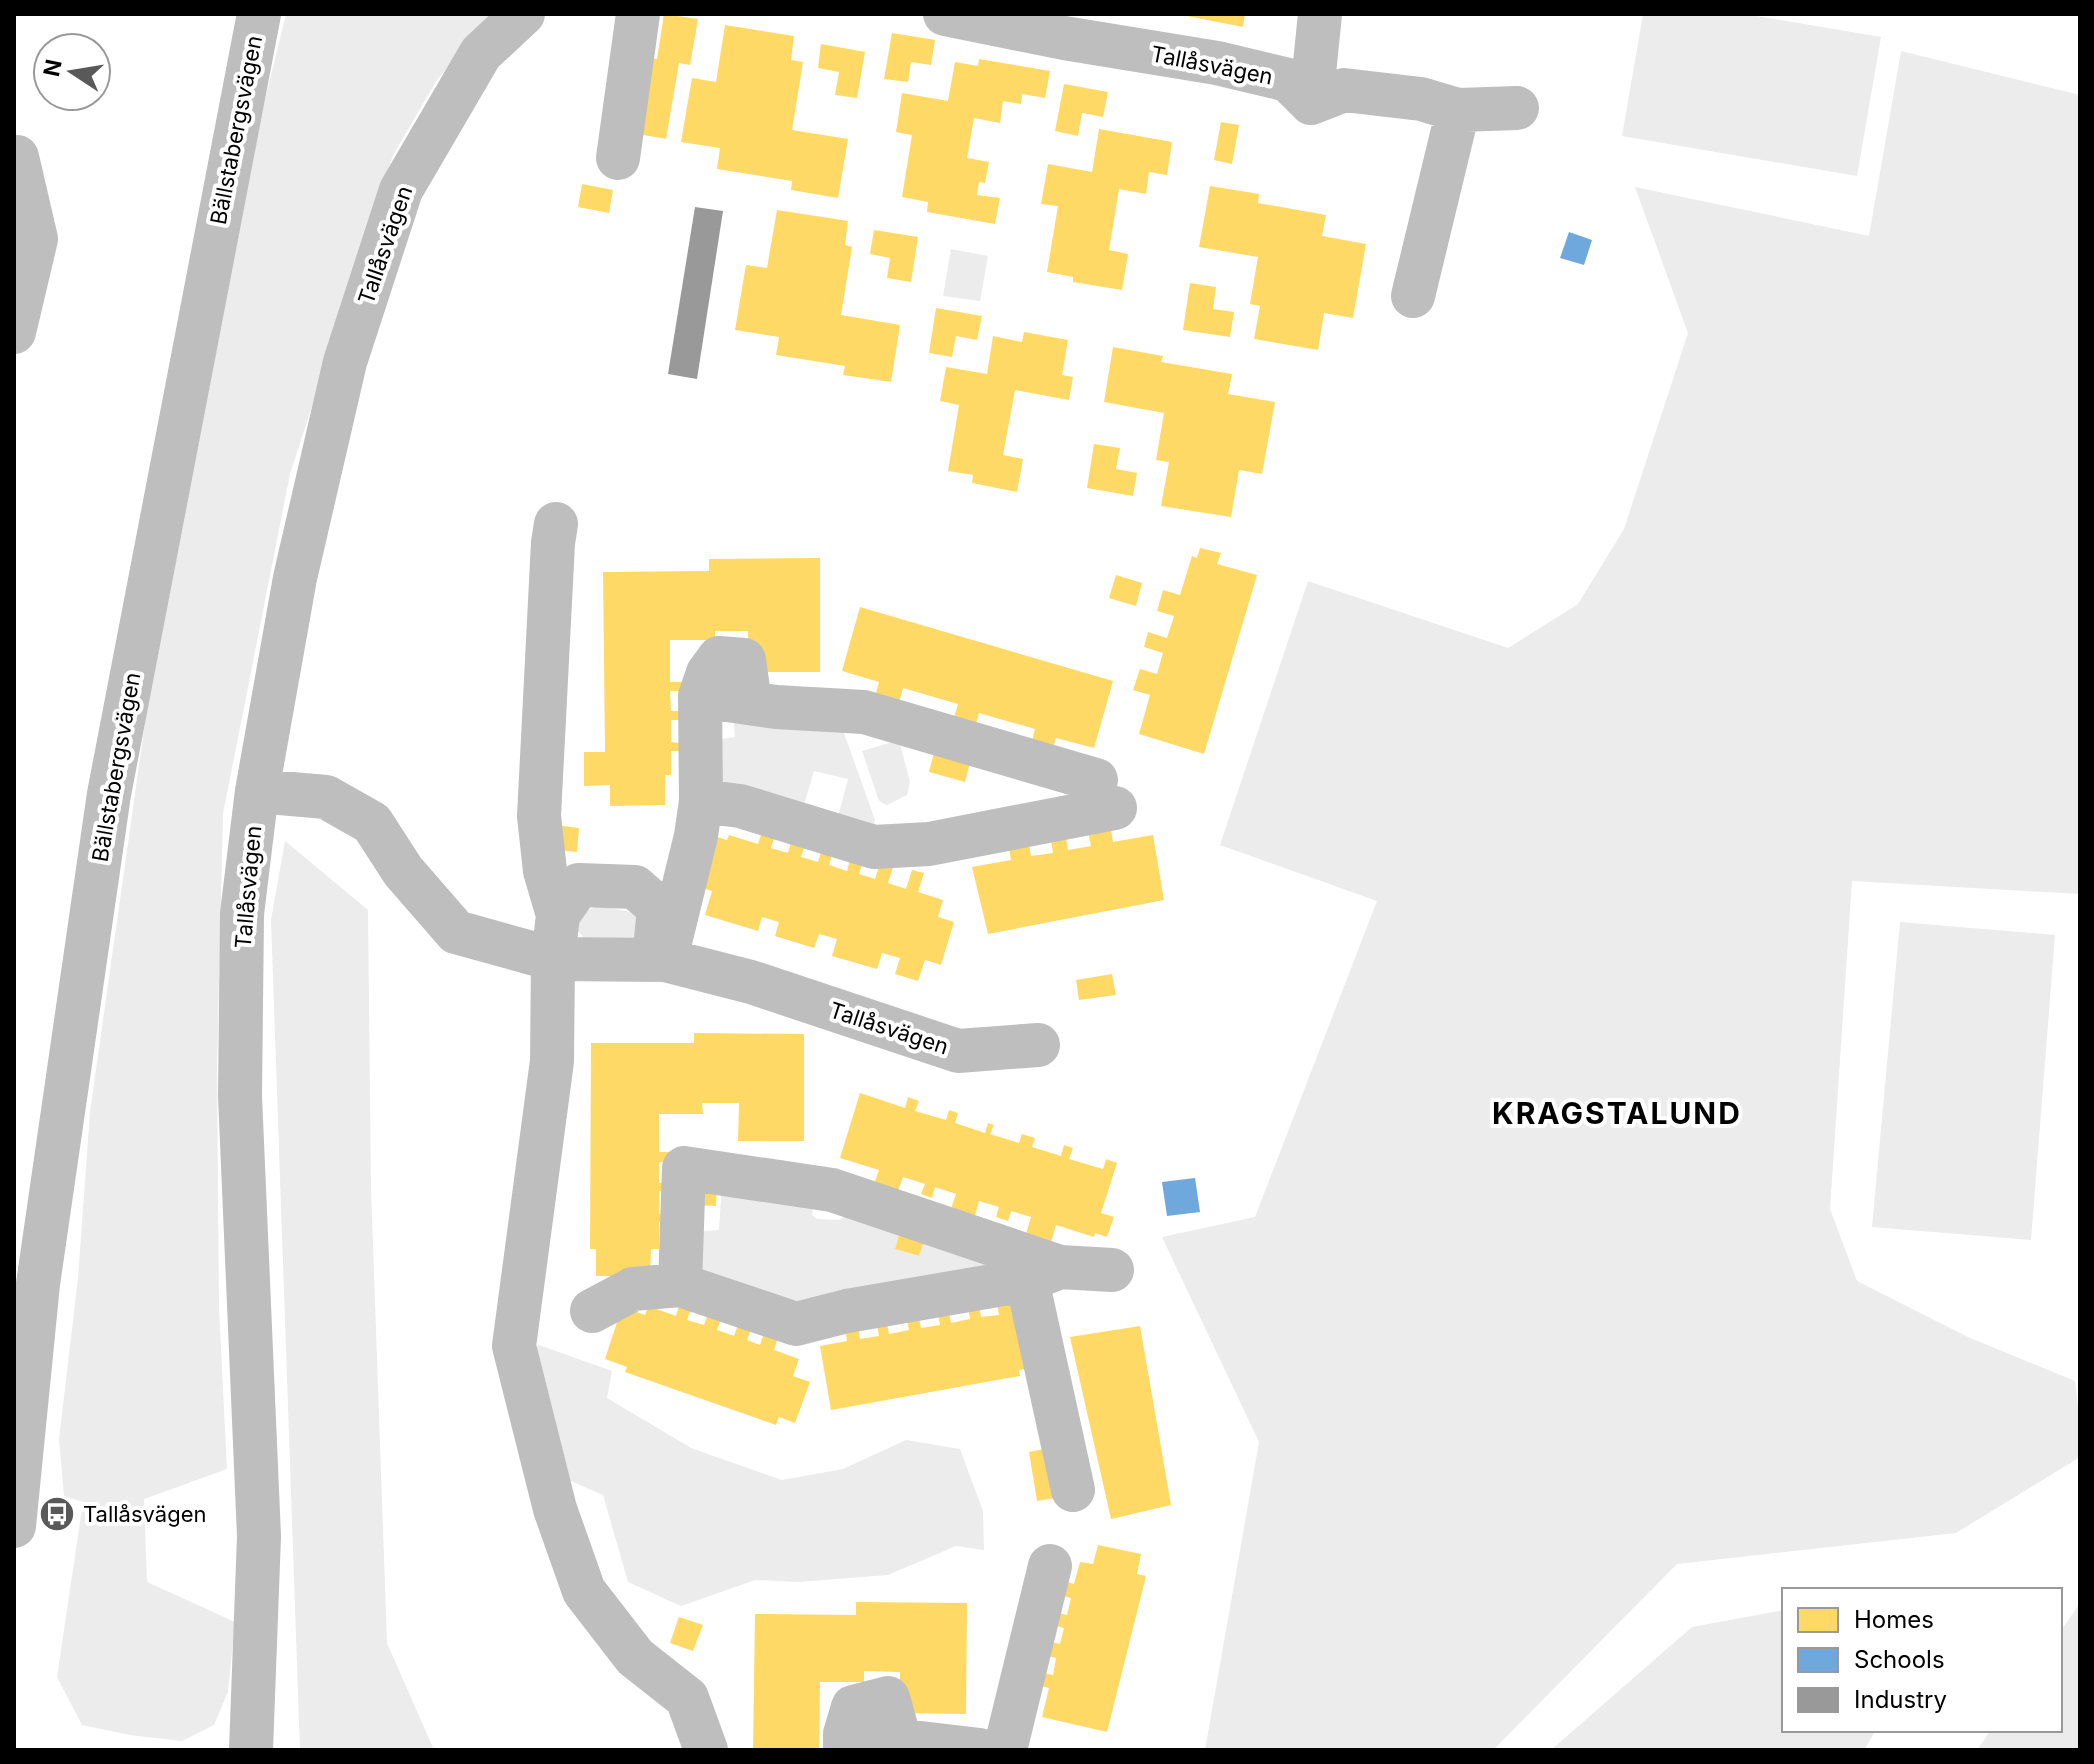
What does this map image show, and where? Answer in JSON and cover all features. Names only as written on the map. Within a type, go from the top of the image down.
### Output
[{"type":"street","name":"Bällstabergsvägen","points":[[14,1526],[26,1283],[109,794],[259,14]]},
{"type":"street","name":"Tallåsvägen","points":[[251,1750],[259,1536],[240,1096],[242,914],[257,791],[295,578],[345,362],[401,190],[481,53],[523,14]]},
{"type":"street","points":[[618,158],[638,14]]},
{"type":"street","name":"Tallåsvägen","points":[[945,14],[1064,38],[1217,63],[1288,80],[1311,103]]},
{"type":"street","points":[[1320,14],[1311,103],[1344,90],[1421,99],[1458,110],[1517,108]]},
{"type":"street","points":[[1413,296],[1458,110]]},
{"type":"street","points":[[14,332],[36,239],[17,157]]},
{"type":"street","points":[[556,524],[539,816],[545,871],[558,915],[553,959],[552,1061],[514,1346],[555,1509],[584,1591],[635,1657],[687,1698],[706,1750]]},
{"type":"street","points":[[660,960],[696,836],[701,801],[700,696],[776,707],[864,712],[1105,794],[929,844],[874,847],[740,806],[701,801]]},
{"type":"street","name":"Tallåsvägen","points":[[257,791],[326,797],[372,823],[403,871],[456,932],[553,959],[660,960],[751,982],[958,1051],[1038,1045]]},
{"type":"street","points":[[558,915],[579,885],[635,887],[659,908],[660,960]]},
{"type":"street","points":[[680,1285],[684,1168],[832,1190],[1043,1273]]},
{"type":"street","points":[[592,1311],[633,1289],[680,1285],[796,1324],[847,1311],[1043,1273],[1112,1270]]},
{"type":"street","points":[[1043,1273],[1073,1490]]},
{"type":"street","points":[[1005,1750],[1050,1566]]},
{"type":"street","points":[[845,1742],[900,1741],[980,1750]]},
{"type":"shaded area","points":[[286,14],[493,14],[437,80],[393,155],[290,474],[223,814],[217,1069],[219,1308],[227,1469],[144,1499],[147,1582],[235,1622],[228,1692],[214,1725],[182,1741],[82,1725],[57,1677],[83,1502],[64,1496],[59,1439],[78,1278],[90,1112],[146,716],[254,145]]},
{"type":"shaded area","points":[[1643,14],[1745,14],[1881,37],[1857,176],[1622,136]]},
{"type":"shaded area","points":[[1901,51],[2080,95],[2080,894],[1852,881],[1830,1209],[1857,1281],[1968,1337],[2075,1381],[2080,1457],[1956,1533],[1677,1564],[1493,1750],[1205,1750],[1259,1442],[1162,1237],[1255,1217],[1377,901],[1220,845],[1308,581],[1508,648],[1578,604],[1624,529],[1688,333],[1635,187],[1869,236]]},
{"type":"shaded area","points":[[951,249],[988,256],[980,301],[943,296]]},
{"type":"shaded area","points":[[733,712],[839,719],[875,820],[873,835],[836,824],[848,779],[814,771],[801,815],[731,788],[715,774],[708,741],[735,737]]},
{"type":"shaded area","points":[[899,740],[910,782],[907,795],[887,805],[879,801],[862,751]]},
{"type":"shaded area","points":[[285,841],[368,910],[371,1188],[387,1643],[434,1750],[300,1750],[271,920]]},
{"type":"shaded area","points":[[599,906],[637,913],[637,939],[584,938],[576,929],[585,911]]},
{"type":"shaded area","points":[[1900,922],[2055,935],[2031,1240],[1872,1227]]},
{"type":"shaded area","points":[[722,1182],[813,1206],[812,1215],[817,1219],[839,1220],[848,1215],[902,1224],[895,1249],[918,1256],[927,1232],[1020,1261],[790,1311],[689,1279],[691,1232],[719,1230]]},
{"type":"shaded area","points":[[539,1345],[612,1371],[607,1398],[691,1448],[782,1480],[843,1469],[906,1440],[960,1449],[983,1511],[984,1550],[956,1546],[888,1575],[798,1582],[755,1580],[681,1606],[628,1582],[603,1495],[566,1479],[535,1348]]},
{"type":"shaded area","points":[[2080,1603],[2080,1750],[1977,1750],[1990,1732],[2062,1732],[2062,1629]]},
{"type":"shaded area","points":[[1782,1610],[1782,1732],[1875,1732],[1864,1750],[1551,1750],[1692,1627]]},
{"type":"building: Homes","points":[[664,14],[698,19],[690,65],[679,63],[666,139],[633,133],[645,57],[657,59]]},
{"type":"building: Homes","points":[[1177,14],[1245,14],[1243,27]]},
{"type":"building: Homes","points":[[725,25],[794,36],[791,60],[803,62],[792,130],[848,139],[838,198],[791,190],[792,181],[717,169],[720,148],[681,142],[692,78],[716,82]]},
{"type":"building: Homes","points":[[892,33],[935,40],[931,65],[911,62],[908,82],[884,79]]},
{"type":"building: Homes","points":[[821,44],[865,52],[857,98],[835,95],[839,72],[818,68]]},
{"type":"building: Homes","points":[[979,59],[1050,71],[1045,98],[1022,94],[1021,104],[1003,101],[1000,123],[974,118],[967,158],[989,162],[985,183],[979,182],[977,195],[1000,198],[995,224],[927,212],[928,202],[902,197],[912,135],[896,132],[902,93],[948,101],[955,62],[978,66]]},
{"type":"building: Homes","points":[[1064,84],[1108,92],[1103,117],[1082,113],[1078,136],[1055,131]]},
{"type":"building: Homes","points":[[1221,122],[1239,125],[1232,164],[1214,160]]},
{"type":"building: Homes","points":[[1099,129],[1172,142],[1167,175],[1149,172],[1146,194],[1119,189],[1109,250],[1128,254],[1122,290],[1073,282],[1073,277],[1047,272],[1058,206],[1041,204],[1048,164],[1092,172]]},
{"type":"building: Homes","points":[[582,184],[613,190],[609,213],[578,207]]},
{"type":"building: Homes","points":[[1210,186],[1259,194],[1258,203],[1326,215],[1322,236],[1366,244],[1353,318],[1324,313],[1318,350],[1254,339],[1260,306],[1250,304],[1258,257],[1199,247]]},
{"type":"building: Homes","points":[[777,210],[848,221],[845,245],[852,247],[841,315],[900,325],[891,382],[843,375],[845,366],[776,355],[779,337],[735,330],[746,265],[767,268]]},
{"type":"building: Homes","points":[[874,230],[918,237],[911,282],[887,278],[890,258],[870,254]]},
{"type":"building: Homes","points":[[1190,283],[1216,287],[1213,309],[1234,312],[1230,337],[1183,330]]},
{"type":"building: Homes","points":[[936,308],[982,316],[977,340],[956,336],[952,357],[929,353]]},
{"type":"building: Homes","points":[[1024,332],[1068,340],[1062,375],[1073,377],[1069,400],[1015,390],[1003,455],[1023,459],[1017,492],[972,483],[973,475],[948,471],[959,405],[940,401],[946,367],[987,374],[993,336],[1022,342]]},
{"type":"building: Homes","points":[[1113,347],[1163,356],[1161,362],[1232,374],[1228,394],[1275,402],[1262,474],[1239,470],[1231,517],[1161,506],[1169,462],[1156,460],[1164,413],[1104,402]]},
{"type":"building: Homes","points":[[1094,444],[1120,448],[1116,469],[1137,473],[1133,496],[1087,488]]},
{"type":"building: Homes","points":[[1200,548],[1221,553],[1217,564],[1257,575],[1204,754],[1139,734],[1150,695],[1133,690],[1140,669],[1157,674],[1163,653],[1144,647],[1148,632],[1167,638],[1174,616],[1157,611],[1163,590],[1180,595],[1192,556],[1197,558]]},
{"type":"building: Homes","points":[[820,558],[820,672],[749,672],[748,631],[715,631],[715,640],[670,640],[670,682],[682,682],[682,691],[670,691],[671,711],[683,711],[683,720],[671,720],[671,742],[681,743],[681,751],[671,751],[671,775],[665,775],[665,805],[610,806],[610,785],[584,786],[584,752],[605,752],[603,572],[709,571],[709,559]]},
{"type":"building: Homes","points":[[1116,575],[1142,583],[1136,606],[1109,598]]},
{"type":"building: Homes","points":[[860,607],[1113,681],[1094,748],[1056,738],[1051,755],[1030,748],[1035,729],[979,713],[974,731],[952,724],[958,704],[903,688],[898,707],[874,700],[879,682],[842,671]]},
{"type":"building: Homes","points":[[936,745],[972,755],[965,782],[929,772]]},
{"type":"building: Homes","points":[[765,822],[778,826],[771,848],[788,853],[794,832],[808,836],[801,857],[818,862],[824,841],[835,844],[829,865],[847,871],[852,851],[865,855],[859,874],[875,879],[881,860],[894,864],[888,883],[906,889],[912,870],[924,873],[918,892],[943,900],[938,917],[954,922],[941,965],[925,960],[918,981],[895,974],[900,958],[882,953],[877,969],[832,956],[837,939],[819,934],[814,948],[775,936],[779,922],[762,917],[758,931],[705,915],[712,891],[691,884],[707,834],[727,840],[729,835],[758,844]]},
{"type":"building: Homes","points":[[1110,823],[1113,842],[1153,835],[1164,900],[988,934],[972,867],[1011,860],[1008,843],[1028,839],[1031,856],[1053,853],[1050,834],[1065,832],[1068,850],[1091,846],[1087,827]]},
{"type":"building: Homes","points":[[555,825],[579,828],[577,852],[553,850]]},
{"type":"building: Homes","points":[[1112,974],[1116,995],[1079,1000],[1076,980]]},
{"type":"building: Homes","points":[[694,1033],[804,1034],[804,1141],[738,1141],[739,1103],[702,1103],[703,1114],[659,1114],[659,1152],[671,1152],[671,1162],[659,1162],[659,1183],[669,1183],[669,1191],[659,1191],[659,1214],[669,1214],[669,1222],[659,1222],[659,1249],[651,1249],[650,1276],[596,1276],[596,1249],[590,1249],[591,1043],[694,1043]]},
{"type":"building: Homes","points":[[860,1093],[905,1108],[908,1097],[919,1101],[915,1111],[946,1120],[949,1110],[958,1113],[955,1123],[985,1133],[988,1123],[994,1125],[990,1134],[1019,1143],[1022,1134],[1035,1138],[1032,1147],[1061,1156],[1064,1145],[1073,1148],[1069,1159],[1103,1169],[1106,1159],[1117,1163],[1101,1213],[1114,1217],[1107,1237],[1095,1233],[1094,1237],[1056,1225],[1051,1242],[1026,1234],[1031,1217],[1011,1211],[1008,1221],[996,1217],[999,1207],[979,1201],[974,1219],[950,1211],[956,1194],[935,1187],[932,1198],[921,1194],[925,1184],[903,1177],[897,1194],[873,1187],[879,1170],[840,1158]]},
{"type":"building: Homes","points":[[697,1183],[717,1184],[716,1206],[696,1205]]},
{"type":"building: Homes","points":[[902,1224],[927,1232],[919,1256],[895,1249]]},
{"type":"building: Homes","points":[[977,1293],[981,1317],[999,1315],[996,1298],[1023,1294],[1036,1367],[1019,1370],[1020,1376],[831,1410],[820,1346],[847,1341],[844,1321],[857,1319],[860,1339],[879,1336],[875,1315],[885,1313],[889,1334],[909,1330],[905,1309],[917,1307],[921,1328],[940,1325],[936,1303],[947,1301],[951,1323],[970,1319],[966,1295]]},
{"type":"building: Homes","points":[[681,1299],[693,1303],[687,1320],[704,1325],[710,1308],[723,1313],[717,1330],[734,1336],[741,1316],[754,1321],[747,1340],[760,1345],[766,1327],[780,1331],[774,1350],[799,1359],[793,1376],[810,1382],[795,1423],[779,1417],[776,1425],[625,1372],[627,1367],[605,1359],[622,1307],[645,1315],[648,1306],[676,1316]]},
{"type":"building: Homes","points":[[1140,1326],[1171,1505],[1111,1519],[1070,1337]]},
{"type":"building: Homes","points":[[1054,1447],[1062,1497],[1037,1501],[1029,1452]]},
{"type":"building: Homes","points":[[1098,1545],[1141,1554],[1137,1574],[1146,1576],[1107,1732],[1042,1717],[1049,1688],[1028,1683],[1030,1670],[1053,1675],[1056,1658],[1035,1653],[1038,1639],[1060,1644],[1064,1628],[1042,1622],[1045,1610],[1067,1615],[1071,1598],[1049,1593],[1052,1578],[1074,1584],[1080,1562],[1093,1564]]},
{"type":"building: Homes","points":[[856,1602],[967,1603],[966,1714],[899,1713],[900,1672],[864,1671],[864,1682],[820,1682],[819,1750],[753,1750],[755,1614],[856,1615]]},
{"type":"building: Homes","points":[[679,1617],[703,1625],[693,1651],[670,1643]]},
{"type":"building: Schools","points":[[1569,232],[1592,240],[1584,265],[1560,258]]},
{"type":"building: Schools","points":[[1195,1178],[1200,1212],[1167,1216],[1162,1182]]},
{"type":"building: Industry","points":[[695,207],[723,211],[697,379],[668,374]]},
{"type":"place","name":"Tallåsvägen","points":[[57,1514]]},
{"type":"district","name":"KRAGSTALUND","points":[[1617,1113]]}]
